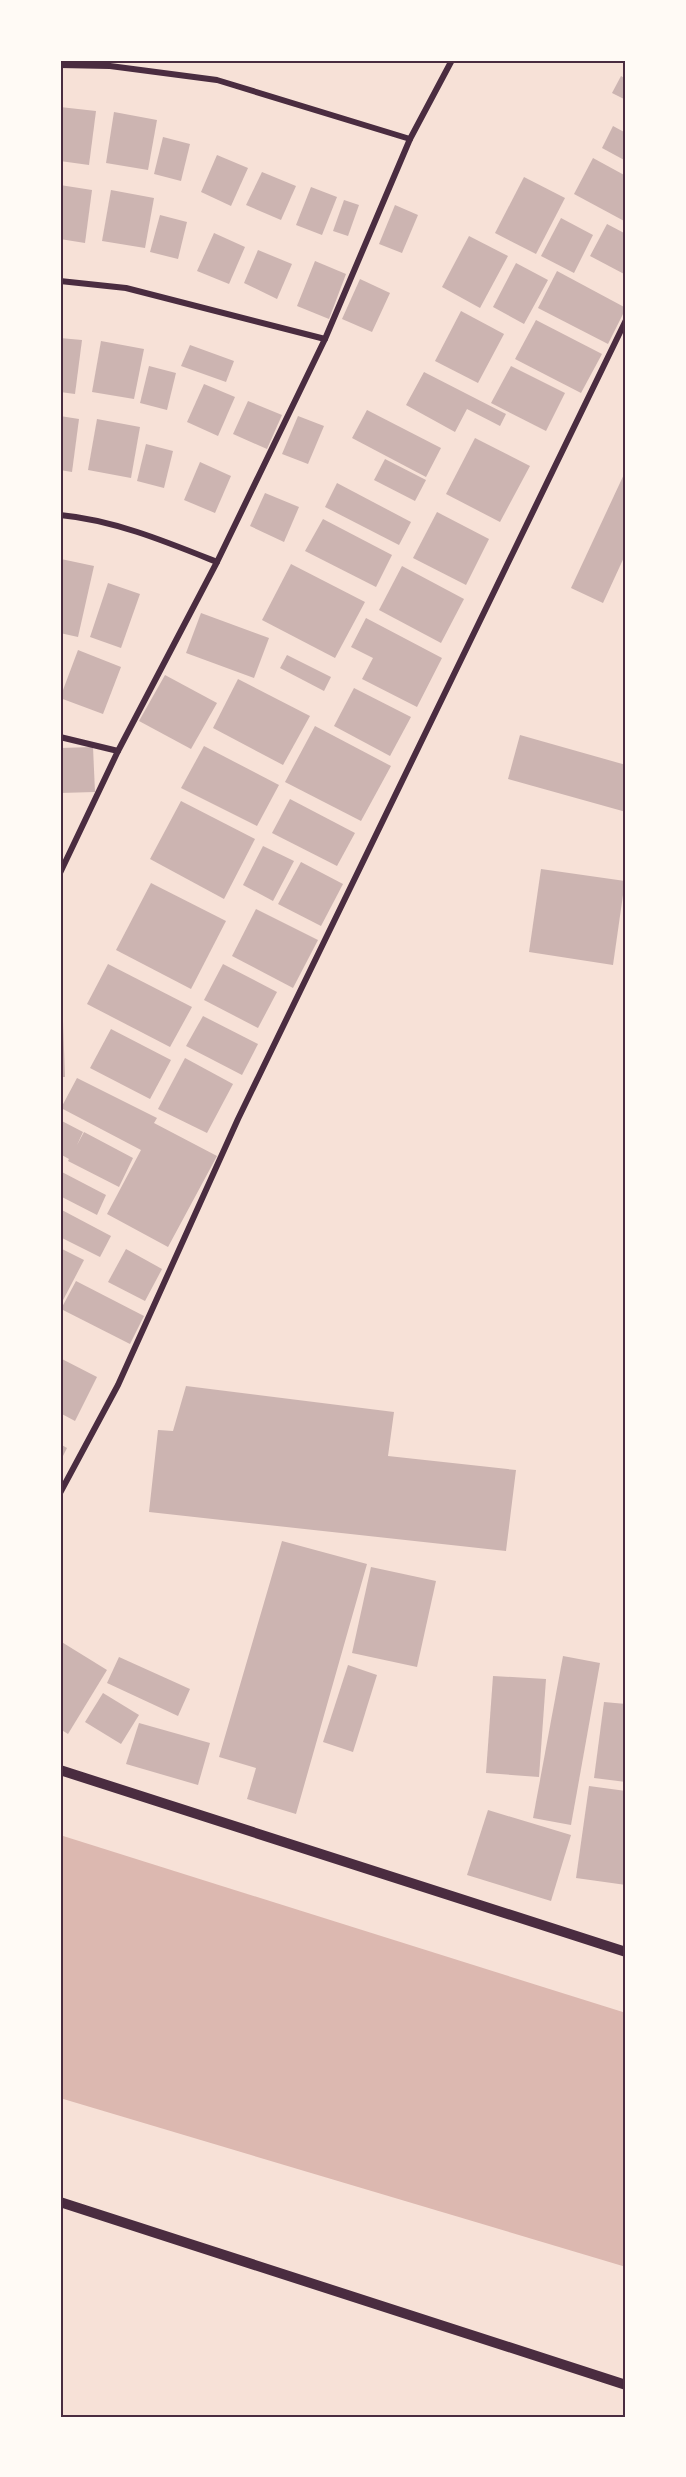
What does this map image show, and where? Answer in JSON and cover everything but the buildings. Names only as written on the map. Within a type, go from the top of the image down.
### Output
[{"type":"street","points":[[60,873],[118,751],[217,562],[325,339],[410,139],[452,60]]},
{"type":"street","points":[[60,65],[110,66],[217,80],[410,139]]},
{"type":"street","points":[[60,281],[126,288],[325,339]]},
{"type":"street","points":[[60,1493],[118,1385],[243,1108],[626,320]]},
{"type":"street","points":[[60,515],[153,537],[217,562]]},
{"type":"street","points":[[60,737],[118,751]]},
{"type":"street","points":[[60,1770],[626,1952]]},
{"type":"street","points":[[60,2202],[626,2385]]},
{"type":"shaded area","points":[[60,1835],[626,2013],[626,2267],[60,2098]]}]
